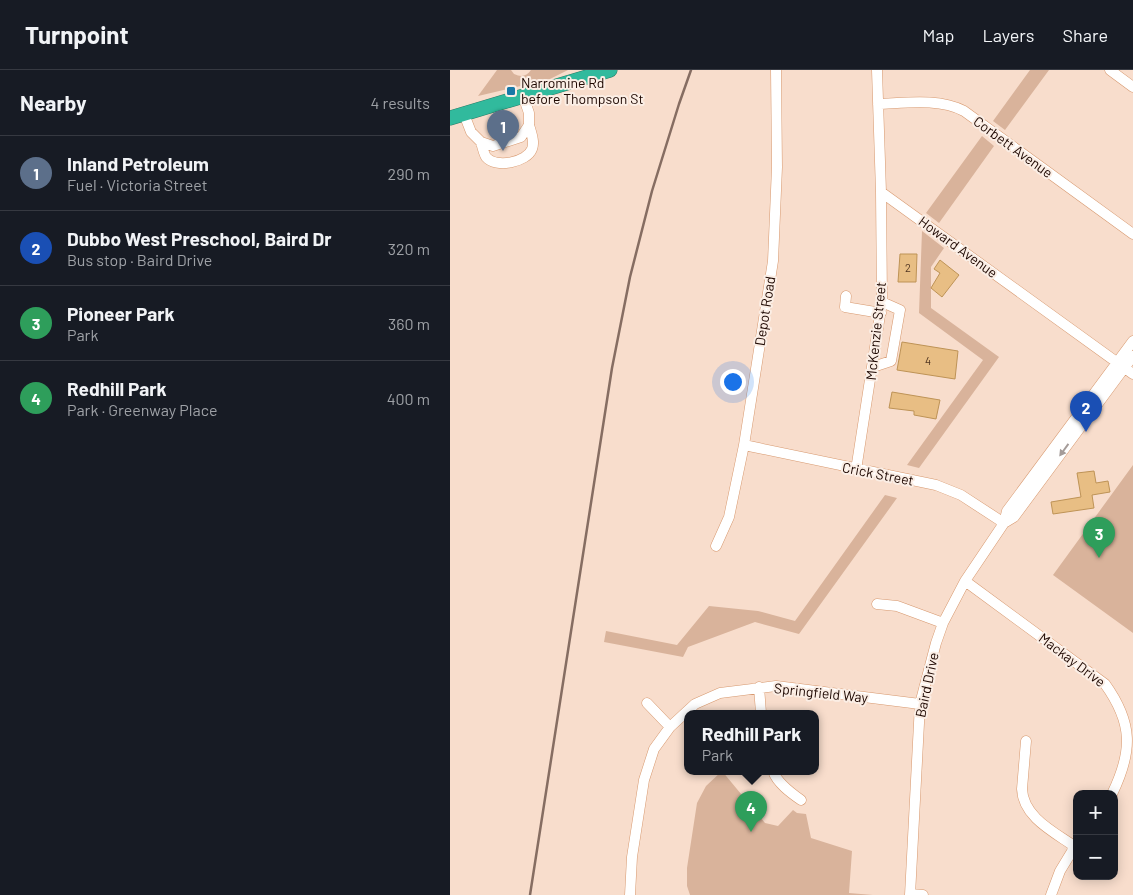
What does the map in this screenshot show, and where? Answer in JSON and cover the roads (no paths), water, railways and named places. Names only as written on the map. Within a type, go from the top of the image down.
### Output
[{"type":"highway","points":[[450,118],[610,70]]},
{"type":"street","points":[[562,84],[582,70]]},
{"type":"street","name":"Depot Road","points":[[716,546],[729,517],[744,445],[773,261],[777,167],[776,70]]},
{"type":"street","points":[[877,70],[881,192]]},
{"type":"street","points":[[1110,70],[1125,74],[1133,87]]},
{"type":"street","points":[[464,114],[471,132],[481,142],[486,157],[494,163],[502,164],[525,158],[532,150],[533,142],[529,125],[529,112],[523,96]]},
{"type":"street","name":"Corbett Avenue","points":[[878,104],[937,103],[955,106],[1133,234]]},
{"type":"street","points":[[481,142],[493,146],[522,137],[529,125]]},
{"type":"street","name":"McKenzie Street","points":[[856,470],[882,302],[881,192]]},
{"type":"street","name":"Howard Avenue","points":[[881,192],[1125,368]]},
{"type":"street","points":[[846,296],[845,306],[881,313]]},
{"type":"street","points":[[873,367],[891,361],[900,310],[882,302]]},
{"type":"street","name":"Baird Drive","points":[[1125,368],[1133,341]]},
{"type":"street","name":"Baird Drive","points":[[910,894],[920,704],[943,623],[965,581],[1004,523],[1007,512],[1133,356]]},
{"type":"street","name":"Crick Street","points":[[744,445],[856,470],[936,485],[972,501],[1004,523]]},
{"type":"street","name":"Mackay Drive","points":[[965,581],[1106,684],[1118,698],[1132,728],[1133,743],[1129,762],[1114,790]]},
{"type":"street","points":[[877,604],[897,606],[943,623]]},
{"type":"street","name":"Springfield Way","points":[[688,710],[695,704],[720,693],[776,686],[920,704]]},
{"type":"street","points":[[758,687],[761,710]]},
{"type":"street","points":[[646,704],[670,727]]},
{"type":"street","name":"Springfield Way","points":[[630,895],[632,857],[644,780],[654,749],[670,727],[684,714]]},
{"type":"street","points":[[1026,741],[1022,797],[1026,806],[1038,821],[1073,843]]},
{"type":"street","points":[[774,775],[792,794],[801,800]]},
{"type":"street","points":[[1051,895],[1060,871],[1073,848]]},
{"type":"street","points":[[910,894],[922,895]]},
{"type":"railway","points":[[530,895],[612,368],[630,277],[652,191],[691,70]]},
{"type":"place","name":"Narromine Rd before Thompson St","points":[[511,91]]},
{"type":"place","name":"Inland Petroleum","points":[[503,151]]},
{"type":"place","name":"Dubbo West Preschool, Baird Dr","points":[[1086,432]]},
{"type":"place","name":"Pioneer Park","points":[[1099,558]]},
{"type":"place","name":"Redhill Park","points":[[751,832]]}]
